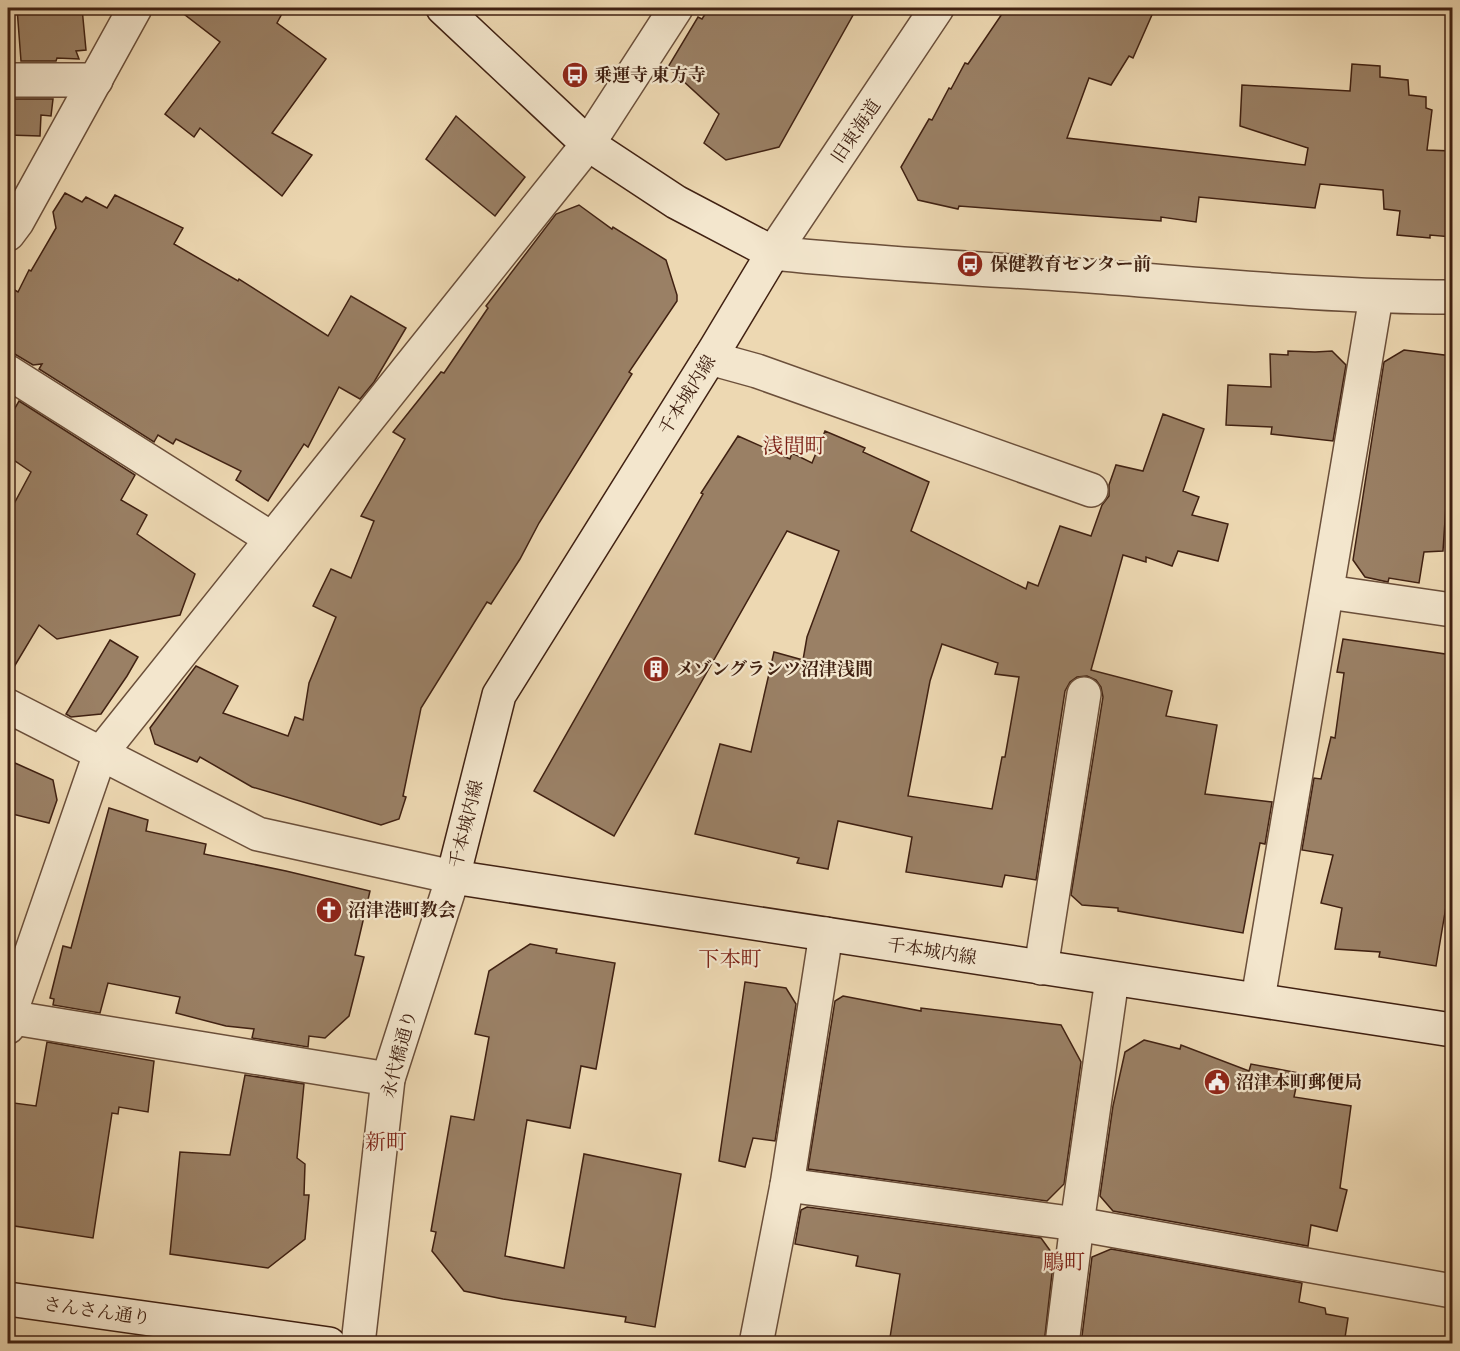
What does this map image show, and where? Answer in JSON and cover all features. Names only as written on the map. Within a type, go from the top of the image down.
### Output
[{"type":"street","points":[[8,234],[17,222],[135,8]]},
{"type":"street","points":[[444,8],[588,144],[676,202],[773,253],[851,261],[1376,297],[1452,297]]},
{"type":"street","points":[[388,1079],[8,1020],[100,754],[588,144],[676,8]]},
{"type":"street","name":"旧東海道","points":[[773,253],[937,8]]},
{"type":"street","points":[[8,80],[96,80]]},
{"type":"street","name":"千本城内線","points":[[773,253],[499,695],[453,877],[1452,1030]]},
{"type":"street","points":[[1258,999],[1376,297]]},
{"type":"street","points":[[710,358],[757,371],[1091,490]]},
{"type":"street","points":[[8,372],[272,539]]},
{"type":"street","points":[[1328,592],[1452,610]]},
{"type":"street","points":[[1041,968],[1084,694]]},
{"type":"street","points":[[8,706],[258,834],[453,877]]},
{"type":"street","name":"永代橋通り","points":[[357,1344],[388,1079],[453,877]]},
{"type":"street","points":[[756,1344],[787,1185],[826,934]]},
{"type":"street","points":[[1062,1344],[1112,979]]},
{"type":"street","points":[[787,1185],[1077,1224],[1452,1291]]},
{"type":"street","name":"さんさん通り","points":[[8,1299],[329,1344]]},
{"type":"building","points":[[17,8],[82,8],[86,50],[76,51],[79,59],[21,61]]},
{"type":"building","points":[[176,8],[285,8],[277,23],[326,59],[272,133],[312,155],[282,196],[200,128],[194,137],[165,114],[220,42]]},
{"type":"building","points":[[709,8],[857,8],[779,147],[726,160],[704,143],[719,114],[668,67],[698,17],[702,19]]},
{"type":"building","points":[[1006,8],[1155,8],[1133,58],[1129,56],[1111,85],[1089,78],[1067,138],[1305,165],[1308,148],[1240,126],[1242,85],[1350,91],[1352,64],[1380,66],[1380,77],[1408,80],[1409,95],[1426,97],[1426,108],[1432,110],[1427,150],[1452,151],[1452,237],[1397,235],[1400,211],[1384,209],[1383,190],[1320,184],[1315,208],[1199,197],[1196,222],[1161,217],[1161,221],[959,206],[958,209],[918,200],[901,167],[965,63],[968,64]]},
{"type":"building","points":[[8,99],[53,99],[51,116],[41,115],[40,136],[8,135]]},
{"type":"building","points":[[456,116],[525,177],[495,216],[426,159]]},
{"type":"building","points":[[65,193],[82,202],[86,197],[107,208],[115,195],[183,228],[174,244],[238,281],[239,279],[328,336],[351,296],[406,328],[374,382],[360,399],[339,387],[308,447],[304,444],[268,501],[236,480],[241,471],[176,439],[173,444],[158,435],[154,442],[39,369],[42,364],[33,365],[8,350],[8,286],[18,292],[29,270],[31,271],[56,228],[53,212]]},
{"type":"building","points":[[579,205],[612,229],[613,227],[666,260],[677,301],[629,372],[632,374],[539,523],[520,559],[491,604],[487,602],[421,708],[403,796],[406,797],[399,819],[381,825],[252,787],[200,757],[197,762],[155,744],[150,728],[196,666],[238,686],[223,713],[288,736],[295,717],[303,720],[309,683],[336,617],[313,606],[331,569],[351,578],[374,521],[361,516],[405,439],[393,432],[441,372],[444,373],[488,308],[486,306],[556,214]]},
{"type":"building","points":[[1404,350],[1452,356],[1452,491],[1447,490],[1443,551],[1424,552],[1419,583],[1389,578],[1388,582],[1365,577],[1353,560],[1384,362]]},
{"type":"building","points":[[1288,351],[1332,351],[1346,365],[1333,441],[1271,434],[1272,427],[1226,425],[1228,385],[1271,387],[1270,354],[1288,355]]},
{"type":"building","points":[[19,401],[135,475],[121,500],[147,515],[137,534],[195,574],[180,615],[57,639],[39,625],[8,677],[8,515],[31,472],[8,456],[8,420]]},
{"type":"building","points":[[1163,414],[1204,429],[1183,491],[1199,497],[1192,515],[1228,524],[1218,561],[1178,551],[1172,566],[1146,557],[1146,562],[1123,555],[1091,670],[1172,691],[1166,716],[1217,725],[1205,794],[1272,802],[1265,844],[1260,843],[1243,933],[1118,911],[1118,908],[1082,905],[1071,895],[1103,697],[1101,687],[1096,680],[1087,676],[1077,677],[1070,682],[1065,691],[1036,880],[1005,875],[1002,887],[906,872],[912,837],[838,821],[828,869],[797,863],[799,858],[695,834],[720,744],[751,752],[774,652],[803,660],[807,637],[839,551],[787,531],[614,836],[534,791],[703,494],[701,493],[738,436],[790,459],[792,453],[812,463],[825,431],[865,448],[863,452],[929,482],[911,531],[1026,589],[1028,582],[1038,586],[1060,526],[1091,536],[1102,505],[1109,496],[1109,485],[1116,465],[1143,471]],"holes":[[[942,644],[998,663],[995,674],[1019,677],[1005,757],[1002,757],[992,809],[908,796],[930,681]]]},
{"type":"building","points":[[1343,639],[1452,655],[1452,871],[1436,966],[1379,957],[1380,952],[1335,949],[1342,908],[1321,903],[1333,855],[1302,850],[1314,778],[1321,779],[1331,737],[1335,738],[1344,673],[1337,672]]},
{"type":"building","points":[[110,640],[138,657],[101,714],[71,717],[66,714]]},
{"type":"building","points":[[15,763],[53,780],[57,800],[49,823],[8,813],[8,781]]},
{"type":"building","points":[[109,808],[148,820],[146,831],[206,844],[204,854],[370,891],[355,955],[364,957],[349,1016],[325,1038],[309,1036],[308,1047],[252,1038],[254,1029],[226,1026],[176,1013],[180,997],[108,983],[100,1013],[53,1005],[54,999],[50,998],[63,946],[71,948]]},
{"type":"building","points":[[530,944],[557,949],[556,953],[615,963],[596,1069],[581,1066],[570,1128],[527,1120],[505,1256],[564,1268],[584,1154],[681,1174],[655,1327],[625,1322],[626,1317],[464,1291],[432,1251],[436,1232],[431,1231],[451,1116],[474,1120],[489,1037],[475,1034],[489,971]]},
{"type":"building","points":[[745,982],[786,988],[796,1004],[775,1141],[753,1138],[745,1167],[719,1161]]},
{"type":"building","points":[[843,996],[921,1011],[921,1008],[1061,1025],[1081,1062],[1064,1184],[1047,1201],[808,1169],[835,1001]]},
{"type":"building","points":[[1144,1040],[1180,1049],[1181,1045],[1249,1071],[1251,1064],[1299,1073],[1294,1097],[1351,1106],[1340,1188],[1347,1190],[1337,1231],[1311,1225],[1308,1246],[1113,1211],[1100,1196],[1113,1106],[1125,1052]]},
{"type":"building","points":[[47,1042],[154,1061],[148,1112],[119,1107],[118,1114],[112,1113],[93,1238],[8,1225],[8,1187],[14,1148],[11,1148],[14,1103],[36,1106]]},
{"type":"building","points":[[245,1075],[304,1084],[297,1158],[305,1164],[304,1195],[309,1195],[305,1239],[268,1268],[170,1254],[180,1152],[230,1155]]},
{"type":"building","points":[[807,1207],[1041,1238],[1054,1256],[1044,1344],[889,1344],[900,1274],[856,1266],[858,1256],[795,1244],[801,1210]]},
{"type":"building","points":[[1111,1249],[1302,1283],[1299,1302],[1325,1308],[1326,1314],[1348,1318],[1344,1344],[1081,1344],[1092,1257]]},
{"type":"place","name":"乗運寺 東方寺","points":[[575,75]]},
{"type":"place","name":"保健教育センター前","points":[[970,264]]},
{"type":"place","name":"メゾングランツ沼津浅間","points":[[656,669]]},
{"type":"place","name":"沼津港町教会","points":[[329,910]]},
{"type":"place","name":"沼津本町郵便局","points":[[1217,1082]]},
{"type":"district","name":"浅間町","points":[[794,446]]},
{"type":"district","name":"下本町","points":[[730,959]]},
{"type":"district","name":"新町","points":[[386,1142]]},
{"type":"district","name":"鵰町","points":[[1064,1262]]}]
